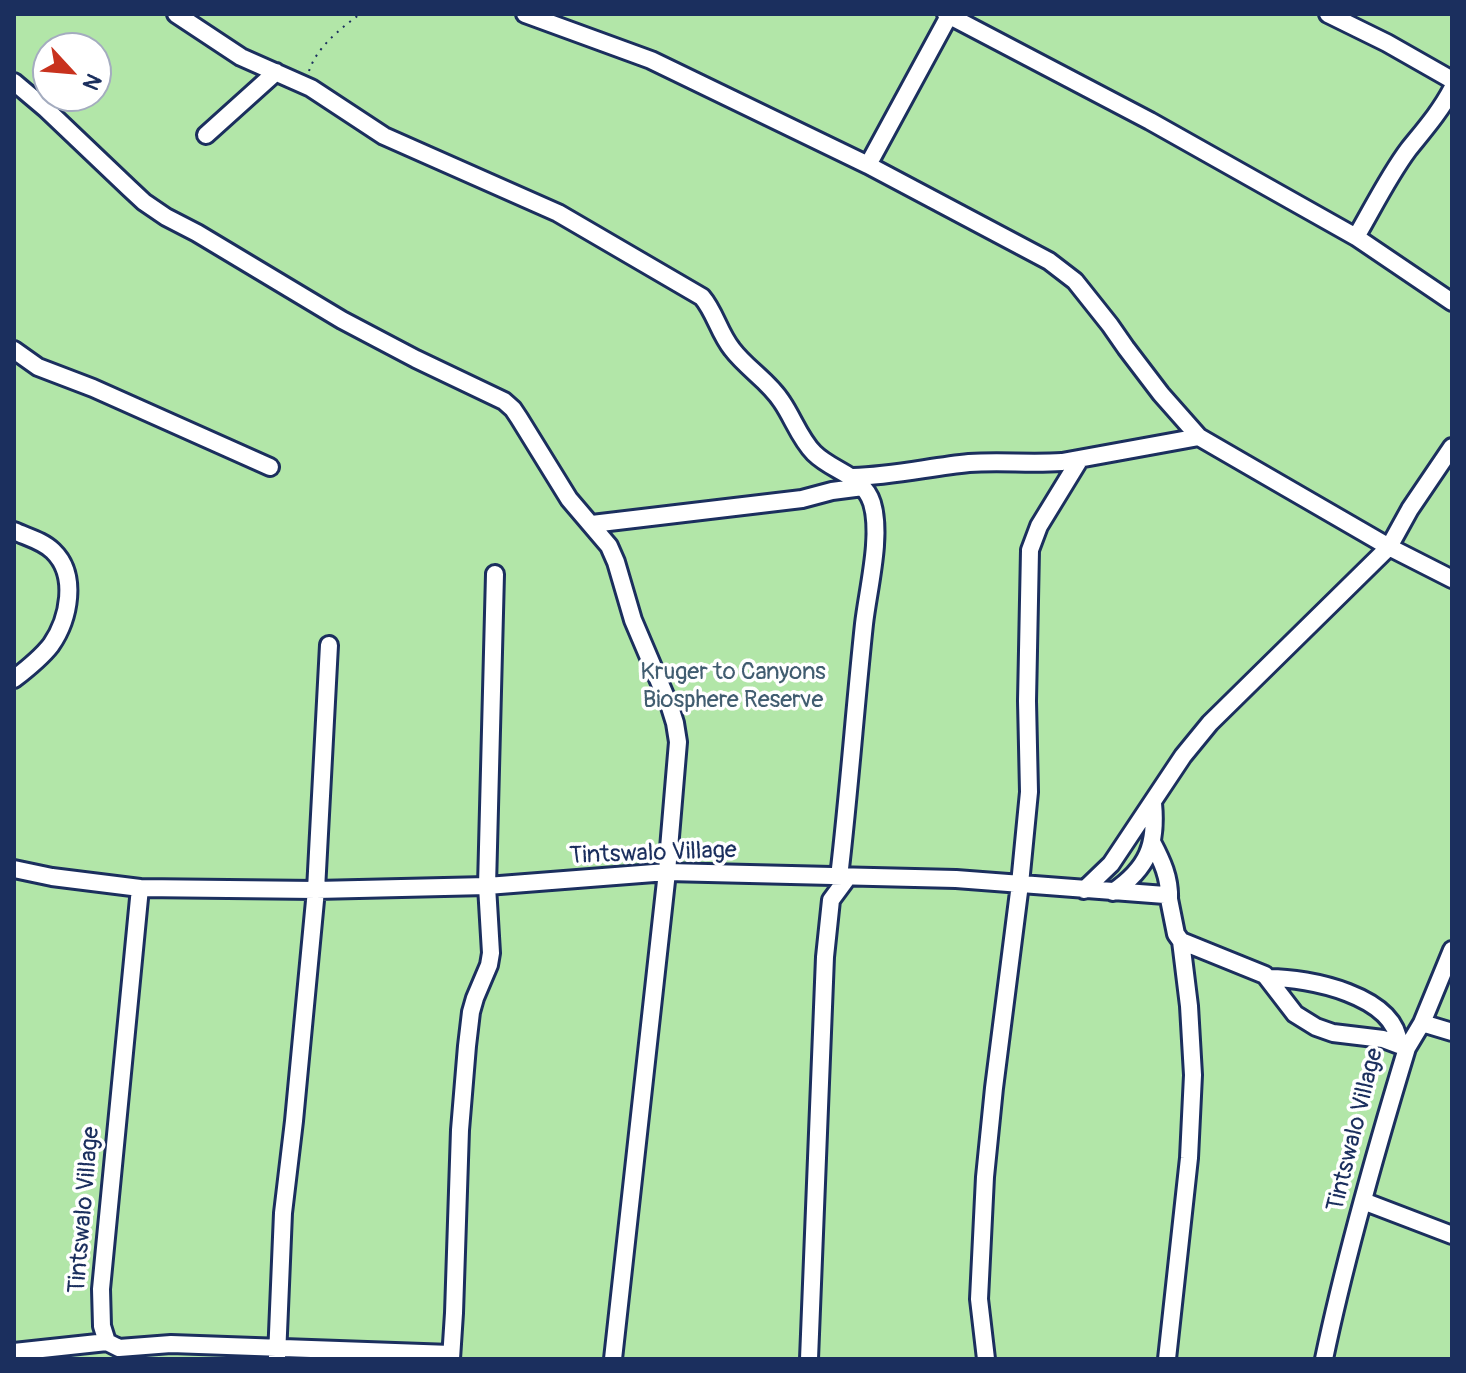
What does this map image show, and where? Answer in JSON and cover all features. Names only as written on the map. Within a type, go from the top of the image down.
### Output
[{"type":"street","points":[[176,14],[241,57],[311,88],[384,136],[558,213],[702,297],[733,352],[772,388],[812,451],[858,482],[872,503],[874,542],[864,622],[843,877],[831,900],[825,957],[809,1359]]},
{"type":"street","points":[[525,14],[651,60],[868,165],[1049,261],[1075,281],[1161,394],[1199,437],[1389,547],[1452,579]]},
{"type":"street","points":[[868,165],[949,14],[1150,121],[1356,237],[1452,302]]},
{"type":"street","points":[[1328,14],[1452,80]]},
{"type":"street","points":[[1429,67],[1452,64]]},
{"type":"street","points":[[206,135],[276,72]]},
{"type":"street","points":[[14,82],[144,202],[166,217],[342,320],[504,401],[519,418],[569,499],[609,546],[633,620],[675,723],[678,742],[667,872],[613,1359]]},
{"type":"street","points":[[1356,237],[1384,188],[1435,118],[1452,89]]},
{"type":"street","points":[[14,350],[38,367],[93,388],[270,467]]},
{"type":"street","points":[[592,524],[802,499],[889,475],[972,463],[1040,463],[1080,459],[1199,437]]},
{"type":"street","points":[[1084,890],[1111,864],[1183,756],[1210,723],[1389,547],[1410,509],[1452,447]]},
{"type":"street","points":[[986,1359],[979,1299],[985,1177],[1029,792],[1030,550],[1039,526],[1080,459]]},
{"type":"street","points":[[14,531],[56,553],[66,572],[69,588],[68,603],[51,645],[14,679]]},
{"type":"street","points":[[14,1352],[107,1342],[119,1348],[171,1344],[278,1354],[451,1357],[460,1130],[471,1012],[490,959],[487,886],[495,574]]},
{"type":"street","points":[[278,1354],[283,1213],[316,890],[329,645]]},
{"type":"street","points":[[1113,892],[1129,881],[1146,859],[1152,842],[1153,803]]},
{"type":"street","points":[[1152,842],[1166,872],[1176,934],[1181,941],[1193,1075],[1189,1158],[1167,1359]]},
{"type":"street","points":[[14,869],[140,888]]},
{"type":"street","name":"Tintswalo Village","points":[[107,1342],[102,1326],[101,1289],[140,888],[316,890],[487,886],[667,872],[956,879],[1157,894],[1169,899]]},
{"type":"street","points":[[805,876],[831,900]]},
{"type":"street","name":"Tintswalo Village","points":[[1181,941],[1260,971],[1269,978],[1295,1014],[1316,1027],[1333,1033],[1383,1039],[1403,1046],[1324,1359]]},
{"type":"street","points":[[1269,978],[1309,983],[1363,999],[1394,1026],[1403,1046],[1422,1023],[1452,950]]},
{"type":"street","points":[[1422,1023],[1452,1032]]},
{"type":"street","points":[[1363,1201],[1452,1235]]},
{"type":"path","points":[[311,88],[308,77],[313,61],[321,49],[360,14]]},
{"type":"green space","name":"Kruger to Canyons Biosphere Reserve","points":[[14,14],[1452,14],[1452,1359],[14,1359]]}]
